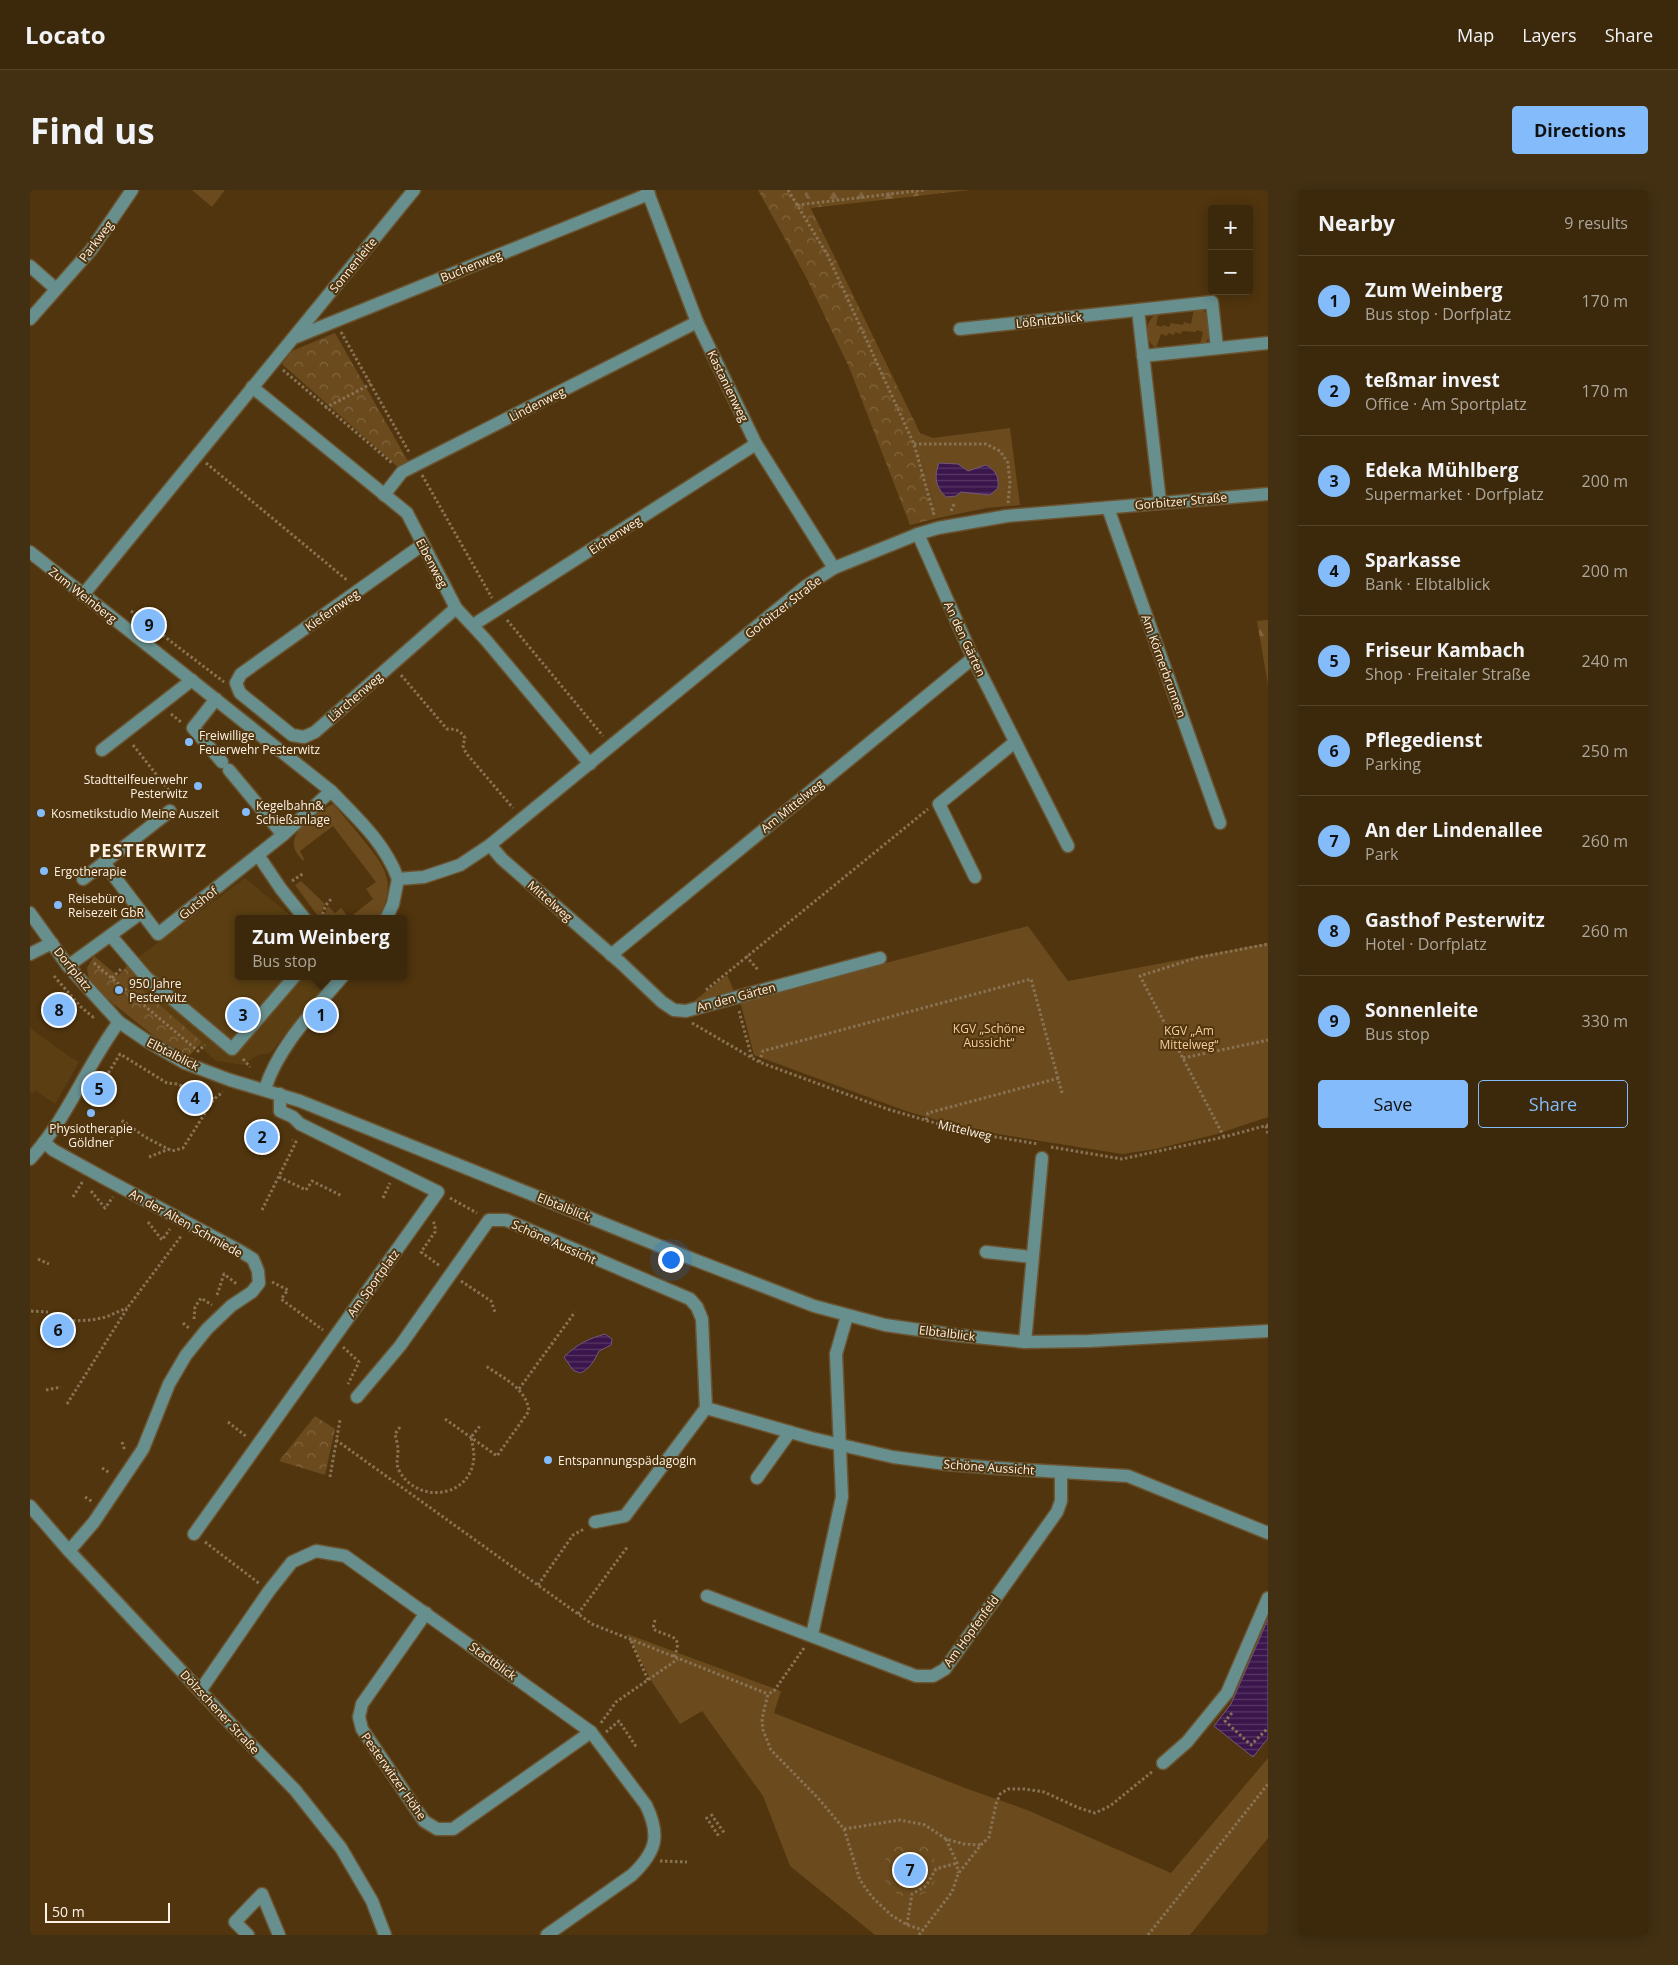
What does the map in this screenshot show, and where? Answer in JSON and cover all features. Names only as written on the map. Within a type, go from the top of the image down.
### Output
[{"type":"street","name":"Parkweg","points":[[30,319],[91,250],[132,190]]},
{"type":"street","name":"Sonnenleite","points":[[83,595],[414,190]]},
{"type":"street","name":"Buchenweg","points":[[294,338],[648,192]]},
{"type":"street","name":"Kastanienweg","points":[[648,192],[697,322],[756,444],[834,568]]},
{"type":"street","points":[[30,266],[56,289]]},
{"type":"street","name":"Lößnitzblick","points":[[960,329],[1212,302],[1217,348]]},
{"type":"street","points":[[1138,310],[1160,502]]},
{"type":"street","name":"Lindenweg","points":[[384,495],[402,472],[697,322]]},
{"type":"street","points":[[1143,356],[1268,343]]},
{"type":"street","name":"Eibenweg","points":[[252,387],[407,513],[456,608],[473,625],[590,764]]},
{"type":"street","name":"Eichenweg","points":[[473,625],[756,444]]},
{"type":"street","name":"Gorbitzer Straße","points":[[398,879],[424,877],[460,865],[490,845],[806,586],[834,568],[918,534],[938,528],[1007,516],[1268,494]]},
{"type":"street","name":"Am Körnerbrunnen","points":[[1108,508],[1220,823]]},
{"type":"street","name":"An den Gärten","points":[[918,534],[973,658],[1068,846]]},
{"type":"street","name":"Kiefernweg","points":[[240,693],[236,683],[241,674],[422,545]]},
{"type":"street","name":"Zum Weinberg","points":[[30,552],[331,791],[373,835],[391,860],[398,879]]},
{"type":"street","name":"Lärchenweg","points":[[240,693],[292,735],[304,737],[314,732],[456,608]]},
{"type":"street","name":"Am Mittelweg","points":[[611,955],[973,658]]},
{"type":"street","points":[[102,750],[192,680]]},
{"type":"street","points":[[216,699],[193,728],[284,835]]},
{"type":"street","points":[[974,878],[939,804],[1015,742]]},
{"type":"street","points":[[302,915],[258,855],[284,835],[331,791]]},
{"type":"street","points":[[83,880],[170,811]]},
{"type":"street","name":"Mittelweg","points":[[490,845],[502,859],[611,955]]},
{"type":"street","name":"Gutshof","points":[[104,863],[158,934],[258,855]]},
{"type":"street","points":[[388,915],[393,904],[398,879]]},
{"type":"street","points":[[68,966],[141,913]]},
{"type":"street","name":"Dorfplatz","points":[[30,914],[68,966],[119,1022]]},
{"type":"street","points":[[111,936],[146,977],[232,1049],[292,980]]},
{"type":"street","points":[[30,954],[52,943]]},
{"type":"street","name":"An den Gärten","points":[[611,955],[662,1002],[674,1010],[686,1011],[880,958]]},
{"type":"street","points":[[265,1089],[270,1072],[278,1056],[340,980]]},
{"type":"street","points":[[30,1159],[61,1119],[107,1038],[119,1022]]},
{"type":"street","name":"Elbtalblick","points":[[119,1022],[185,1063],[230,1080],[280,1094],[683,1256],[814,1306],[847,1316],[928,1332],[1024,1342],[1089,1341],[1268,1331]]},
{"type":"street","points":[[280,1094],[280,1111],[293,1117],[300,1124],[438,1192]]},
{"type":"street","name":"An der Alten Schmiede","points":[[44,1142],[53,1150],[240,1251],[253,1260],[258,1271],[258,1283],[252,1292],[231,1306],[207,1329],[186,1355],[169,1384],[143,1449],[94,1522],[69,1551]]},
{"type":"street","points":[[1024,1342],[1042,1158]]},
{"type":"street","name":"Am Sportplatz","points":[[194,1534],[438,1192]]},
{"type":"street","points":[[357,1397],[400,1346],[489,1220]]},
{"type":"street","name":"Schöne Aussicht","points":[[489,1220],[506,1220],[690,1299],[697,1306],[702,1319],[706,1408],[790,1432],[893,1457],[946,1464],[1128,1476],[1268,1533]]},
{"type":"street","points":[[986,1252],[1032,1257]]},
{"type":"street","points":[[810,1638],[842,1497],[836,1354],[847,1316]]},
{"type":"street","points":[[595,1522],[625,1516],[706,1408]]},
{"type":"street","points":[[757,1478],[790,1432]]},
{"type":"street","name":"Am Hopfenfeld","points":[[707,1596],[810,1638],[916,1676],[933,1676],[944,1669],[1057,1512],[1061,1501],[1061,1472]]},
{"type":"street","name":"Dölzschener Straße","points":[[30,1506],[69,1551],[295,1790],[341,1848],[372,1901],[385,1935]]},
{"type":"street","name":"Stadtblick","points":[[200,1691],[269,1591],[292,1562],[316,1551],[345,1556],[598,1730],[646,1805],[652,1818],[654,1837],[650,1855],[632,1875],[547,1935]]},
{"type":"street","points":[[1164,1762],[1187,1742],[1228,1693],[1268,1598]]},
{"type":"street","name":"Pesterwitzer Höhe","points":[[426,1613],[362,1704],[359,1717],[362,1729],[424,1821],[437,1829],[453,1829],[598,1730]]},
{"type":"street","points":[[248,1935],[235,1922],[262,1894],[279,1935]]},
{"type":"path","points":[[788,190],[828,256],[914,444],[938,528]]},
{"type":"path","points":[[797,205],[924,190]]},
{"type":"path","points":[[334,320],[499,610],[611,746]]},
{"type":"path","points":[[274,362],[325,408],[402,472]]},
{"type":"path","points":[[325,408],[371,384]]},
{"type":"path","points":[[914,444],[986,444],[1000,451],[1008,463],[1010,482],[1007,516]]},
{"type":"path","points":[[196,455],[359,590]]},
{"type":"path","points":[[131,611],[179,649],[240,693]]},
{"type":"path","points":[[392,665],[447,729],[461,732],[464,738],[463,746],[466,753],[511,806]]},
{"type":"path","points":[[165,719],[171,714],[176,720],[193,728]]},
{"type":"path","points":[[139,740],[132,745],[179,804],[170,811]]},
{"type":"path","points":[[704,991],[935,803],[939,804]]},
{"type":"path","points":[[322,915],[326,905],[332,898]]},
{"type":"path","points":[[1224,1137],[1140,976],[1196,958],[1268,944]]},
{"type":"path","points":[[746,956],[759,971]]},
{"type":"path","points":[[92,961],[198,1051],[206,1044]]},
{"type":"path","points":[[112,978],[117,972]]},
{"type":"path","points":[[54,976],[81,1007],[93,1017]]},
{"type":"path","points":[[759,1062],[763,1051],[1031,979],[1062,1093]]},
{"type":"path","points":[[736,996],[752,1058]]},
{"type":"path","name":"Mittelweg","points":[[686,1011],[689,1022],[759,1062],[887,1109],[966,1132],[1122,1159],[1224,1137],[1267,1125]]},
{"type":"path","points":[[1183,1058],[1268,1040]]},
{"type":"path","points":[[102,1085],[120,1054],[166,1083],[177,1084],[214,1099]]},
{"type":"path","points":[[926,1120],[928,1113],[1058,1078]]},
{"type":"path","points":[[106,1148],[123,1121],[172,1151],[183,1148],[214,1099],[226,1090]]},
{"type":"path","points":[[1267,1125],[1268,1134]]},
{"type":"path","points":[[262,1210],[296,1142],[292,1140]]},
{"type":"path","points":[[149,1156],[169,1149]]},
{"type":"path","points":[[279,1177],[306,1190],[312,1181],[342,1196]]},
{"type":"path","points":[[73,1197],[85,1178]]},
{"type":"path","points":[[91,1191],[105,1208],[117,1190]]},
{"type":"path","points":[[438,1192],[489,1220]]},
{"type":"path","points":[[148,1222],[162,1240],[175,1223]]},
{"type":"path","points":[[67,1404],[128,1308],[185,1232]]},
{"type":"path","points":[[38,1259],[49,1264]]},
{"type":"path","points":[[217,1294],[224,1274],[244,1290]]},
{"type":"path","points":[[288,1290],[281,1299],[308,1320]]},
{"type":"path","points":[[194,1319],[194,1307],[201,1298],[217,1310]]},
{"type":"path","points":[[48,1322],[92,1320],[106,1317],[128,1308]]},
{"type":"path","points":[[31,1311],[48,1312]]},
{"type":"path","points":[[519,1389],[575,1312]]},
{"type":"path","points":[[334,1339],[359,1362],[347,1385]]},
{"type":"path","points":[[445,1419],[497,1456],[529,1411],[527,1400],[519,1389],[486,1366]]},
{"type":"path","points":[[46,1390],[61,1387]]},
{"type":"path","points":[[330,1477],[340,1420]]},
{"type":"path","points":[[228,1422],[258,1445]]},
{"type":"path","points":[[471,1437],[480,1426]]},
{"type":"path","points":[[400,1427],[395,1434],[398,1450],[396,1462],[400,1473],[422,1491],[436,1494],[449,1491],[461,1484],[469,1474],[474,1452],[471,1437]]},
{"type":"path","points":[[336,1440],[592,1624],[768,1694]]},
{"type":"path","points":[[194,1534],[269,1591]]},
{"type":"path","points":[[538,1585],[573,1535]]},
{"type":"path","points":[[578,1614],[628,1546]]},
{"type":"path","points":[[655,1620],[653,1628],[655,1630],[673,1636],[678,1642],[678,1648],[674,1657]]},
{"type":"path","points":[[810,1638],[774,1691],[768,1694],[762,1725],[766,1741],[771,1750],[813,1793],[844,1829],[860,1880],[872,1897],[892,1915],[907,1925],[923,1930]]},
{"type":"path","points":[[630,1640],[648,1680]]},
{"type":"path","points":[[598,1730],[616,1702],[678,1659]]},
{"type":"path","points":[[1236,1707],[1225,1721],[1251,1745],[1268,1728]]},
{"type":"path","points":[[598,1730],[619,1721],[638,1748]]},
{"type":"path","points":[[919,1935],[952,1892],[958,1874],[989,1837],[1000,1794],[1008,1789],[1044,1792],[1095,1813],[1110,1806],[1140,1783]]},
{"type":"path","points":[[1148,1935],[1268,1784]]},
{"type":"path","points":[[711,1814],[726,1834]]},
{"type":"path","points":[[706,1818],[720,1838]]},
{"type":"path","points":[[844,1829],[900,1820],[925,1825],[946,1839],[964,1844],[981,1845]]},
{"type":"path","points":[[946,1839],[957,1863],[958,1874]]},
{"type":"path","points":[[654,1861],[687,1862]]},
{"type":"path","points":[[907,1925],[912,1894],[926,1886],[936,1869],[957,1863]]},
{"type":"shaded area","points":[[939,463],[958,464],[968,471],[986,465],[996,474],[998,488],[990,495],[961,492],[956,496],[946,497],[936,481]]},
{"type":"shaded area","points":[[245,878],[290,915],[235,915],[235,980],[330,980],[270,1053],[258,1055],[243,1065],[216,1061],[118,976],[128,965]]},
{"type":"shaded area","points":[[30,1028],[79,1062],[55,1104],[35,1090],[33,1094],[30,1092]]},
{"type":"shaded area","points":[[605,1334],[612,1339],[611,1345],[599,1351],[591,1364],[580,1373],[573,1370],[564,1357],[583,1343]]},
{"type":"shaded area","points":[[1268,1619],[1268,1738],[1253,1757],[1214,1726],[1231,1704]]},
{"type":"green space","points":[[192,190],[225,190],[212,207]]},
{"type":"green space","points":[[758,190],[802,190],[920,433],[920,456],[938,518],[910,525],[849,367],[806,277]]},
{"type":"green space","points":[[802,190],[970,190],[811,208]]},
{"type":"green space","points":[[1194,309],[1203,310],[1210,321],[1210,334],[1206,342],[1200,344],[1203,332],[1197,330],[1196,332],[1182,331],[1181,334],[1175,332],[1174,335],[1168,333],[1167,336],[1161,334],[1156,348],[1152,344],[1147,334],[1147,329],[1154,315],[1159,312],[1156,325],[1162,327],[1163,325],[1169,327],[1171,323],[1183,325],[1184,322],[1191,324]]},
{"type":"green space","points":[[335,333],[409,463],[399,468],[282,364],[292,351]]},
{"type":"green space","points":[[1010,428],[1020,505],[987,508],[938,518],[920,456],[920,433],[933,438]]},
{"type":"green space","points":[[1268,620],[1268,685],[1257,621]]},
{"type":"green space","points":[[333,804],[373,852],[384,870],[388,887],[387,897],[380,915],[353,915],[373,899],[366,889],[376,882],[333,826],[300,851],[304,859],[303,861],[297,853],[294,844],[298,832],[308,820]]},
{"type":"green space","points":[[301,881],[325,904],[321,915],[317,915],[295,885]]},
{"type":"green space","points":[[328,906],[335,913],[341,908],[347,915],[325,915]]},
{"type":"green space","name":"KGV „Schöne Aussicht“","points":[[1028,926],[1068,981],[1268,943],[1268,1117],[1217,1134],[1156,1149],[1122,1154],[972,1130],[906,1111],[754,1055],[740,1001]]},
{"type":"green space","points":[[94,956],[118,976],[128,965],[137,973],[131,980],[202,1042],[189,1056],[155,1037],[105,997],[89,980],[87,968]]},
{"type":"green space","points":[[727,975],[735,993],[694,1001]]},
{"type":"green space","points":[[315,1416],[335,1429],[325,1475],[279,1461]]},
{"type":"green space","points":[[627,1634],[781,1691],[774,1713],[965,1788],[1027,1810],[1171,1873],[1268,1758],[1268,1838],[1190,1935],[875,1935],[790,1866],[763,1796],[702,1711],[680,1724],[652,1682]]},
{"type":"green space","points":[[909,1841],[930,1849],[939,1869],[932,1890],[911,1899],[890,1891],[881,1871],[889,1850]]},
{"type":"place","name":"Sonnenleite","points":[[149,625]]},
{"type":"place","name":"Freiwillige Feuerwehr Pesterwitz","points":[[189,742]]},
{"type":"place","name":"Stadtteilfeuerwehr Pesterwitz","points":[[198,786]]},
{"type":"place","name":"Kegelbahn& Schießanlage","points":[[246,812]]},
{"type":"place","name":"Kosmetikstudio Meine Auszeit","points":[[41,813]]},
{"type":"place","name":"Ergotherapie","points":[[44,871]]},
{"type":"place","name":"Reisebüro Reisezeit GbR","points":[[58,905]]},
{"type":"place","name":"950 Jahre Pesterwitz","points":[[119,990]]},
{"type":"place","name":"Gasthof Pesterwitz","points":[[59,1010]]},
{"type":"place","name":"Edeka Mühlberg","points":[[243,1015]]},
{"type":"place","name":"Zum Weinberg","points":[[321,1015]]},
{"type":"place","name":"Friseur Kambach","points":[[99,1089]]},
{"type":"place","name":"Sparkasse","points":[[195,1098]]},
{"type":"place","name":"Physiotherapie Göldner","points":[[91,1113]]},
{"type":"place","name":"teßmar invest","points":[[262,1137]]},
{"type":"place","name":"Pflegedienst","points":[[58,1330]]},
{"type":"place","name":"Entspannungspädagogin","points":[[548,1460]]},
{"type":"place","name":"An der Lindenallee","points":[[910,1870]]},
{"type":"district","name":"PESTERWITZ","points":[[148,850]]},
{"type":"park label","name":"KGV „Am Mittelweg“","points":[[1189,1037]]}]
